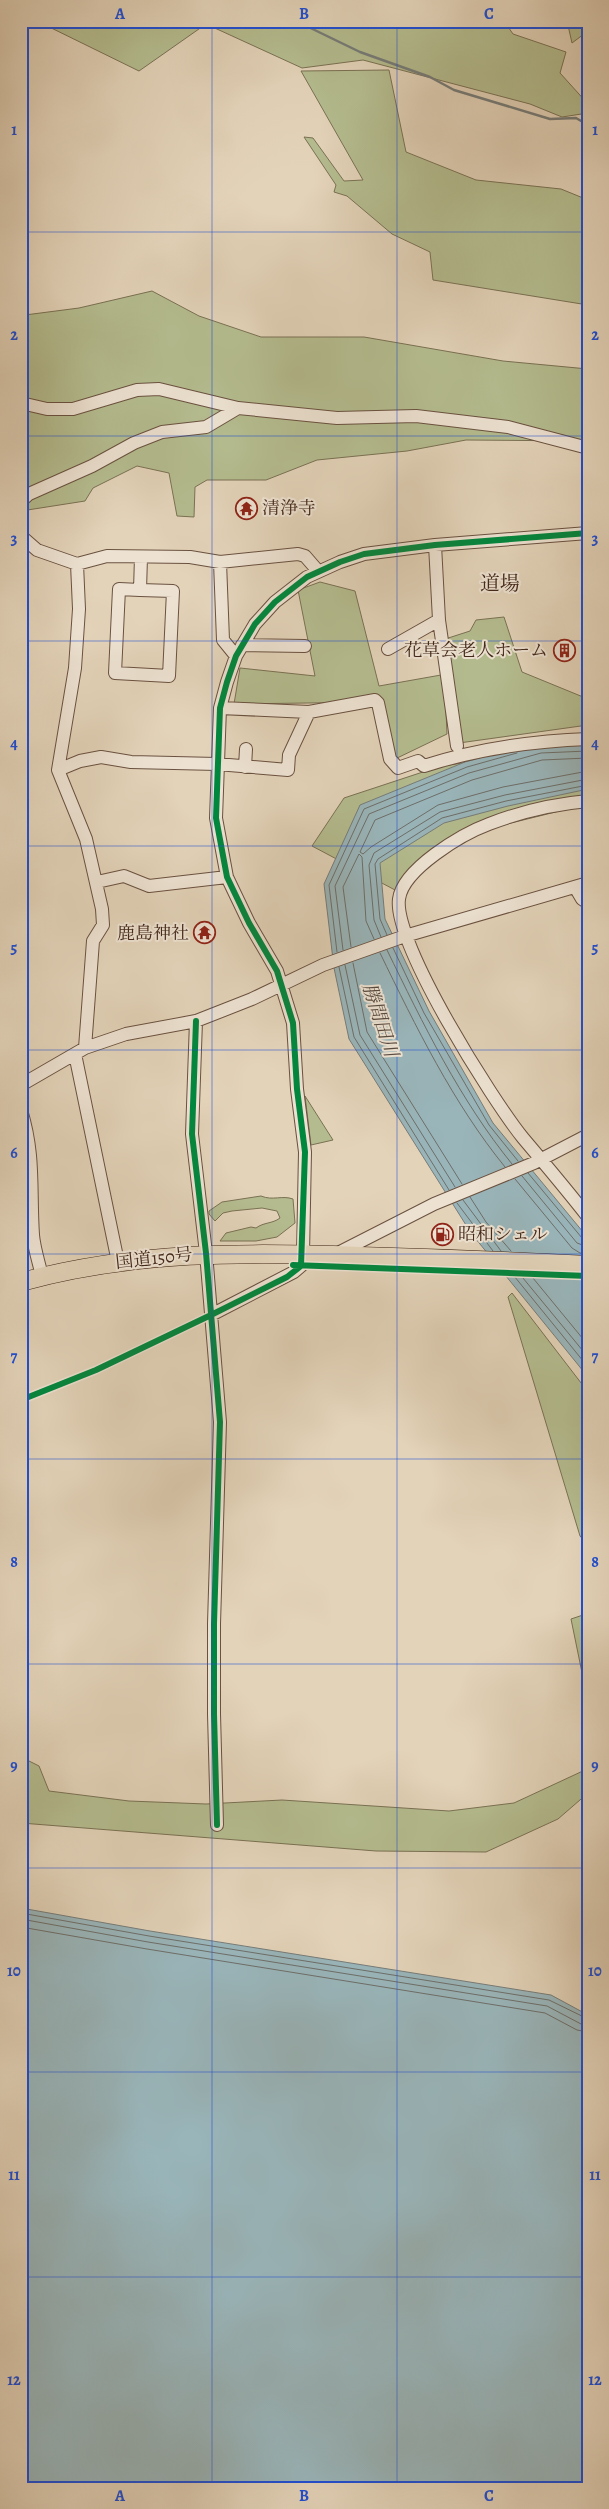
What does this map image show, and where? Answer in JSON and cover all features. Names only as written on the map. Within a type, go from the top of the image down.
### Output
[{"type":"highway","name":"国道150号","points":[[21,1282],[42,1276],[118,1262],[206,1253],[334,1255],[588,1266]]},
{"type":"street","points":[[21,403],[47,409],[73,409],[137,390],[159,389],[238,408],[337,418],[416,416],[508,427],[588,448]]},
{"type":"street","points":[[21,501],[29,494],[92,466],[134,442],[162,432],[206,427],[238,408]]},
{"type":"street","points":[[211,1315],[294,1272],[301,1266],[303,1254],[305,1152],[297,1089],[293,1023],[277,970],[249,923],[227,877],[216,818],[220,708],[226,682],[239,650],[255,624],[275,602],[294,586],[318,571],[364,554],[435,545],[588,533]]},
{"type":"street","points":[[21,536],[37,550],[77,564],[107,556],[190,557],[220,562],[298,554],[305,556],[318,571]]},
{"type":"street","points":[[435,545],[439,620],[457,746]]},
{"type":"street","points":[[140,590],[142,557]]},
{"type":"street","points":[[220,562],[223,640],[239,650],[305,646]]},
{"type":"street","points":[[77,564],[79,608],[75,668],[58,770],[86,839],[97,882],[103,925],[93,941],[80,1051],[118,1262]]},
{"type":"street","points":[[119,589],[140,590],[172,591],[169,676],[115,674],[119,589]]},
{"type":"street","points":[[388,649],[439,620]]},
{"type":"street","points":[[220,708],[309,712],[374,700],[378,703],[390,758],[398,768],[418,761],[424,766],[449,758],[539,741],[588,739]]},
{"type":"street","points":[[58,770],[80,761],[101,757],[132,762],[217,764],[288,770],[289,755],[309,712]]},
{"type":"street","points":[[245,767],[246,749]]},
{"type":"street","points":[[588,801],[526,812],[487,824],[422,864],[407,881],[399,898],[399,914],[403,936],[462,1045],[538,1161],[588,1217]]},
{"type":"street","points":[[97,882],[124,876],[149,886],[227,877]]},
{"type":"street","points":[[21,1085],[80,1051],[126,1034],[196,1021],[329,963],[403,936],[582,885],[582,899],[588,903]]},
{"type":"street","points":[[196,1021],[192,1134],[206,1253],[220,1422],[214,1633],[217,1825]]},
{"type":"street","points":[[21,1110],[29,1137],[33,1176],[33,1237],[42,1276]]},
{"type":"street","points":[[334,1255],[434,1204],[538,1161],[588,1135]]},
{"type":"green space","points":[[37,21],[504,21],[513,34],[566,52],[560,73],[588,104],[588,113],[562,117],[530,104],[363,60],[302,68],[206,24],[139,71]]},
{"type":"green space","points":[[567,21],[588,21],[588,31],[572,43]]},
{"type":"green space","points":[[389,70],[406,152],[476,180],[561,189],[588,200],[588,305],[433,280],[430,252],[392,234],[347,196],[334,192],[336,185],[304,137],[313,138],[344,181],[363,180],[301,71]]},
{"type":"green space","points":[[152,291],[199,316],[261,337],[364,337],[503,361],[588,369],[588,441],[466,440],[407,451],[317,460],[266,480],[207,480],[195,487],[194,517],[177,516],[169,473],[137,466],[93,488],[85,501],[21,511],[21,305],[25,315],[79,308]]},
{"type":"green space","points":[[320,582],[355,591],[379,686],[441,675],[439,641],[470,631],[476,620],[504,617],[522,672],[588,699],[588,725],[459,743],[445,689],[447,734],[393,760],[381,702],[234,704],[240,668],[315,676],[298,590]]},
{"type":"green space","points":[[588,746],[588,804],[446,839],[395,890],[312,846],[344,798],[441,766]]},
{"type":"green space","points":[[305,1096],[333,1140],[311,1145]]},
{"type":"green space","points":[[261,1196],[293,1199],[295,1223],[277,1237],[256,1241],[220,1241],[226,1233],[251,1227],[256,1228],[280,1218],[277,1211],[262,1208],[223,1213],[215,1221],[209,1214],[209,1211],[222,1202]]},
{"type":"green space","points":[[512,1293],[588,1392],[588,1545],[580,1536],[508,1297]]},
{"type":"green space","points":[[583,1615],[588,1632],[588,1702],[571,1619]]},
{"type":"green space","points":[[21,1757],[39,1766],[49,1791],[129,1801],[206,1804],[282,1800],[449,1811],[514,1803],[585,1770],[588,1759],[588,1793],[558,1819],[486,1852],[376,1851],[21,1823]]},
{"type":"water","name":"勝間田川","points":[[588,739],[588,789],[508,806],[444,823],[380,863],[385,919],[429,1011],[493,1123],[588,1238],[588,1377],[471,1233],[349,1039],[334,968],[324,884],[360,805],[465,762],[539,741]]},
{"type":"water","points":[[21,1908],[150,1931],[551,1995],[588,2015],[588,2488],[21,2488]]},
{"type":"waterway","points":[[296,21],[360,52],[430,77],[454,90],[550,119],[576,118],[588,125]]},
{"type":"cycle path","points":[[21,1400],[96,1370],[211,1315],[287,1277],[301,1266],[305,1152],[297,1089],[293,1023],[277,971],[249,923],[227,877],[216,818],[220,708],[236,656],[255,624],[275,602],[307,577],[340,562],[364,554],[435,545],[588,533]]},
{"type":"cycle path","points":[[196,1021],[192,1134],[206,1253],[220,1422],[214,1624],[217,1825]]},
{"type":"cycle path","points":[[293,1265],[588,1276]]},
{"type":"place","name":"清浄寺","points":[[246,508]]},
{"type":"place","name":"花草会老人ホーム","points":[[564,650]]},
{"type":"place","name":"鹿島神社","points":[[205,933]]},
{"type":"place","name":"昭和シェル","points":[[442,1234]]},
{"type":"district","name":"道場","points":[[500,583]]}]
